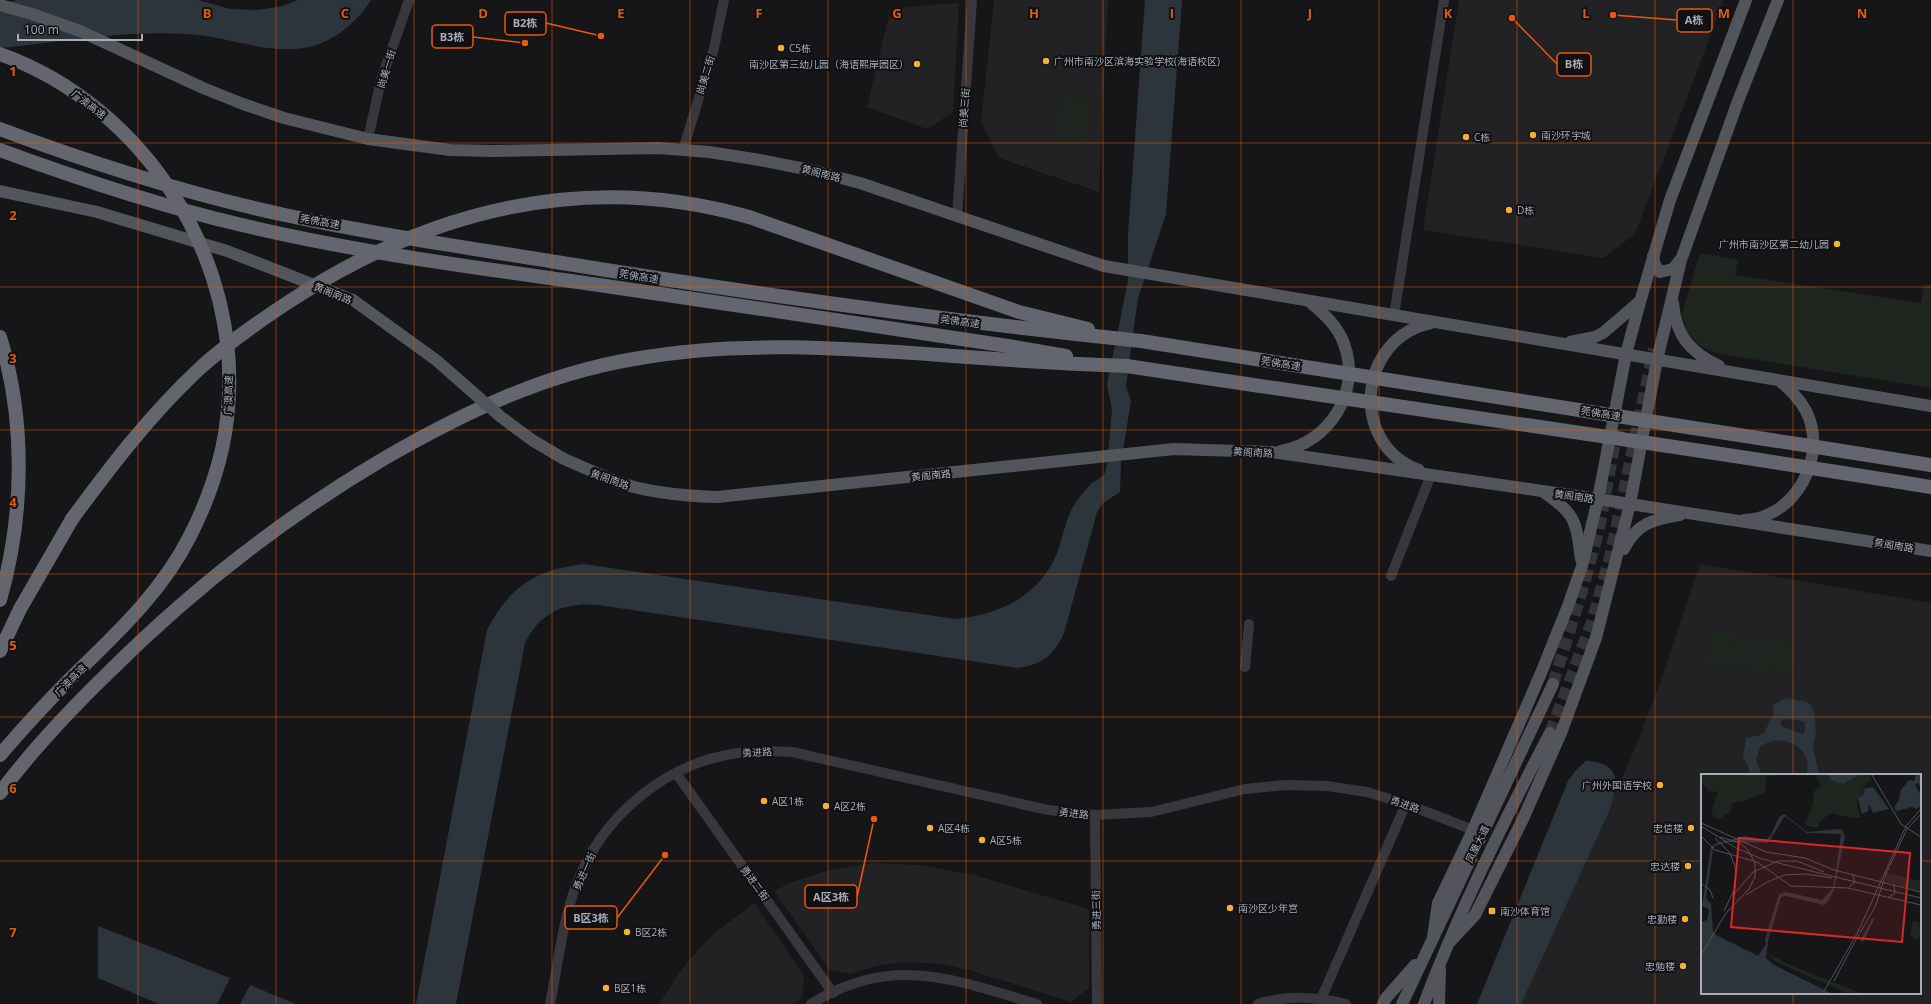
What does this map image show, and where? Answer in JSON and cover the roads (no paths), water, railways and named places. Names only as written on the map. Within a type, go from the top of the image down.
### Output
[{"type":"highway","name":"广澳高速","points":[[0,54],[41,72],[75,92],[122,131],[152,164],[197,234],[210,266],[220,300],[225,328],[230,383],[227,419],[215,472],[190,536],[171,569],[125,626],[47,703],[0,755]]},
{"type":"highway","name":"莞佛高速","points":[[0,129],[72,155],[187,191],[287,215],[418,239],[690,284],[1014,328],[1142,341],[1931,465]]},
{"type":"highway","name":"莞佛高速","points":[[0,150],[105,186],[240,225],[414,258],[1008,346],[1127,366],[1554,430],[1701,450],[1931,487]]},
{"type":"highway","points":[[1,648],[20,609],[72,519],[116,459],[173,394],[199,369],[241,335],[321,280],[387,247],[460,218],[504,207],[562,198],[609,196],[648,198],[717,208],[749,217],[1019,312],[1142,341]]},
{"type":"highway","points":[[0,337],[5,354],[15,412],[18,473],[13,537],[9,564],[0,600]]},
{"type":"highway","points":[[0,793],[72,708],[148,633],[220,571],[270,532],[360,473],[402,448],[466,415],[522,389],[558,377],[607,364],[663,354],[711,350],[792,347],[1127,366]]},
{"type":"main road","points":[[1433,937],[1438,903],[1473,830],[1555,639],[1582,566],[1598,499],[1626,354],[1653,256],[1670,200],[1746,0]]},
{"type":"main road","points":[[1448,944],[1475,915],[1522,821],[1555,747],[1596,638],[1630,504],[1657,360],[1681,260],[1738,101],[1778,0]]},
{"type":"main road","name":"黄阁南路","points":[[0,5],[56,22],[126,52],[203,88],[243,104],[291,120],[368,139],[450,150],[492,151],[658,148],[760,160],[810,170],[867,185],[1104,266],[1931,406]]},
{"type":"main road","name":"黄阁南路","points":[[0,191],[97,212],[227,251],[353,300],[436,360],[501,417],[532,440],[564,459],[617,482],[658,493],[717,497],[1174,449],[1272,452],[1598,499],[1931,551]]},
{"type":"main road","points":[[1653,256],[1655,265],[1660,272],[1673,269],[1681,260]]},
{"type":"main road","points":[[1672,294],[1675,322],[1689,346],[1704,359],[1731,372]]},
{"type":"main road","points":[[1272,452],[1290,449],[1308,442],[1323,431],[1332,421],[1344,400],[1349,382],[1349,363],[1344,344],[1336,328],[1324,313],[1309,300]]},
{"type":"main road","points":[[1560,343],[1596,337],[1628,314],[1640,302]]},
{"type":"main road","points":[[1431,475],[1413,468],[1396,457],[1384,442],[1375,424],[1370,405],[1371,392],[1377,367],[1387,350],[1401,336],[1418,326],[1436,322]]},
{"type":"main road","points":[[1728,520],[1755,518],[1768,514],[1786,503],[1800,488],[1809,471],[1814,451],[1811,424],[1806,412],[1795,394],[1780,381]]},
{"type":"main road","points":[[1542,492],[1563,506],[1570,516],[1577,533],[1582,566]]},
{"type":"main road","points":[[1615,567],[1630,537],[1646,524],[1659,519],[1690,514]]},
{"type":"main road","name":"凤凰大道","points":[[1402,1004],[1553,684]]},
{"type":"main road","name":"凤凰大道","points":[[1424,1004],[1440,961],[1504,820],[1550,733]]},
{"type":"main road","points":[[1383,1004],[1386,998],[1424,955]]},
{"type":"main road","points":[[1439,1003],[1440,961]]},
{"type":"street","name":"尚美一街","points":[[368,139],[383,73],[409,0]]},
{"type":"street","name":"尚美二街","points":[[683,150],[714,48],[724,0]]},
{"type":"street","name":"尚美三街","points":[[957,217],[972,0]]},
{"type":"street","points":[[1394,315],[1444,0]]},
{"type":"street","points":[[1391,576],[1431,475]]},
{"type":"street","points":[[1245,667],[1249,624]]},
{"type":"street","name":"勇进路","points":[[676,773],[709,760],[736,753],[764,751],[792,752],[1048,810],[1094,815],[1123,815],[1151,812],[1245,789],[1286,785],[1326,786],[1353,790],[1406,804],[1473,830]]},
{"type":"street","name":"勇进二街","points":[[676,773],[833,993]]},
{"type":"street","name":"勇进一街","points":[[550,1004],[573,895],[581,872],[593,850],[623,811],[641,795],[676,773]]},
{"type":"street","points":[[1321,999],[1406,804]]},
{"type":"street","name":"勇进三街","points":[[1094,815],[1097,1004]]},
{"type":"street","points":[[811,1004],[833,993],[871,979],[912,974],[952,979],[1037,1004]]},
{"type":"street","points":[[1258,1004],[1282,999],[1321,999],[1346,1004]]},
{"type":"tunnel","points":[[1550,733],[1592,622],[1610,557],[1654,349]]},
{"type":"tunnel","points":[[1553,684],[1582,591],[1599,529],[1617,430]]},
{"type":"place","name":"A栋","points":[[1613,15]]},
{"type":"place","name":"B栋","points":[[1512,18]]},
{"type":"place","name":"B2栋","points":[[601,36]]},
{"type":"place","name":"B3栋","points":[[525,43]]},
{"type":"place","name":"C5栋","points":[[781,48]]},
{"type":"place","name":"广州市南沙区滨海实验学校(海语校区)","points":[[1046,61]]},
{"type":"place","name":"南沙区第三幼儿园（海语熙岸园区）","points":[[917,64]]},
{"type":"place","name":"南沙环宇城","points":[[1533,135]]},
{"type":"place","name":"C栋","points":[[1466,137]]},
{"type":"place","name":"D栋","points":[[1509,210]]},
{"type":"place","name":"广州市南沙区第二幼儿园","points":[[1837,244]]},
{"type":"place","name":"广州外国语学校","points":[[1660,785]]},
{"type":"place","name":"A区1栋","points":[[764,801]]},
{"type":"place","name":"A区2栋","points":[[826,806]]},
{"type":"place","name":"A区3栋","points":[[874,819]]},
{"type":"place","name":"A区4栋","points":[[930,828]]},
{"type":"place","name":"忠信楼","points":[[1691,828]]},
{"type":"place","name":"A区5栋","points":[[982,840]]},
{"type":"place","name":"B区3栋","points":[[665,855]]},
{"type":"place","name":"忠达楼","points":[[1688,866]]},
{"type":"place","name":"南沙区少年宫","points":[[1230,908]]},
{"type":"place","name":"南沙体育馆","points":[[1492,911]]},
{"type":"place","name":"忠勤楼","points":[[1685,919]]},
{"type":"place","name":"B区2栋","points":[[627,932]]},
{"type":"place","name":"忠勉楼","points":[[1683,966]]},
{"type":"place","name":"B区1栋","points":[[606,988]]}]
